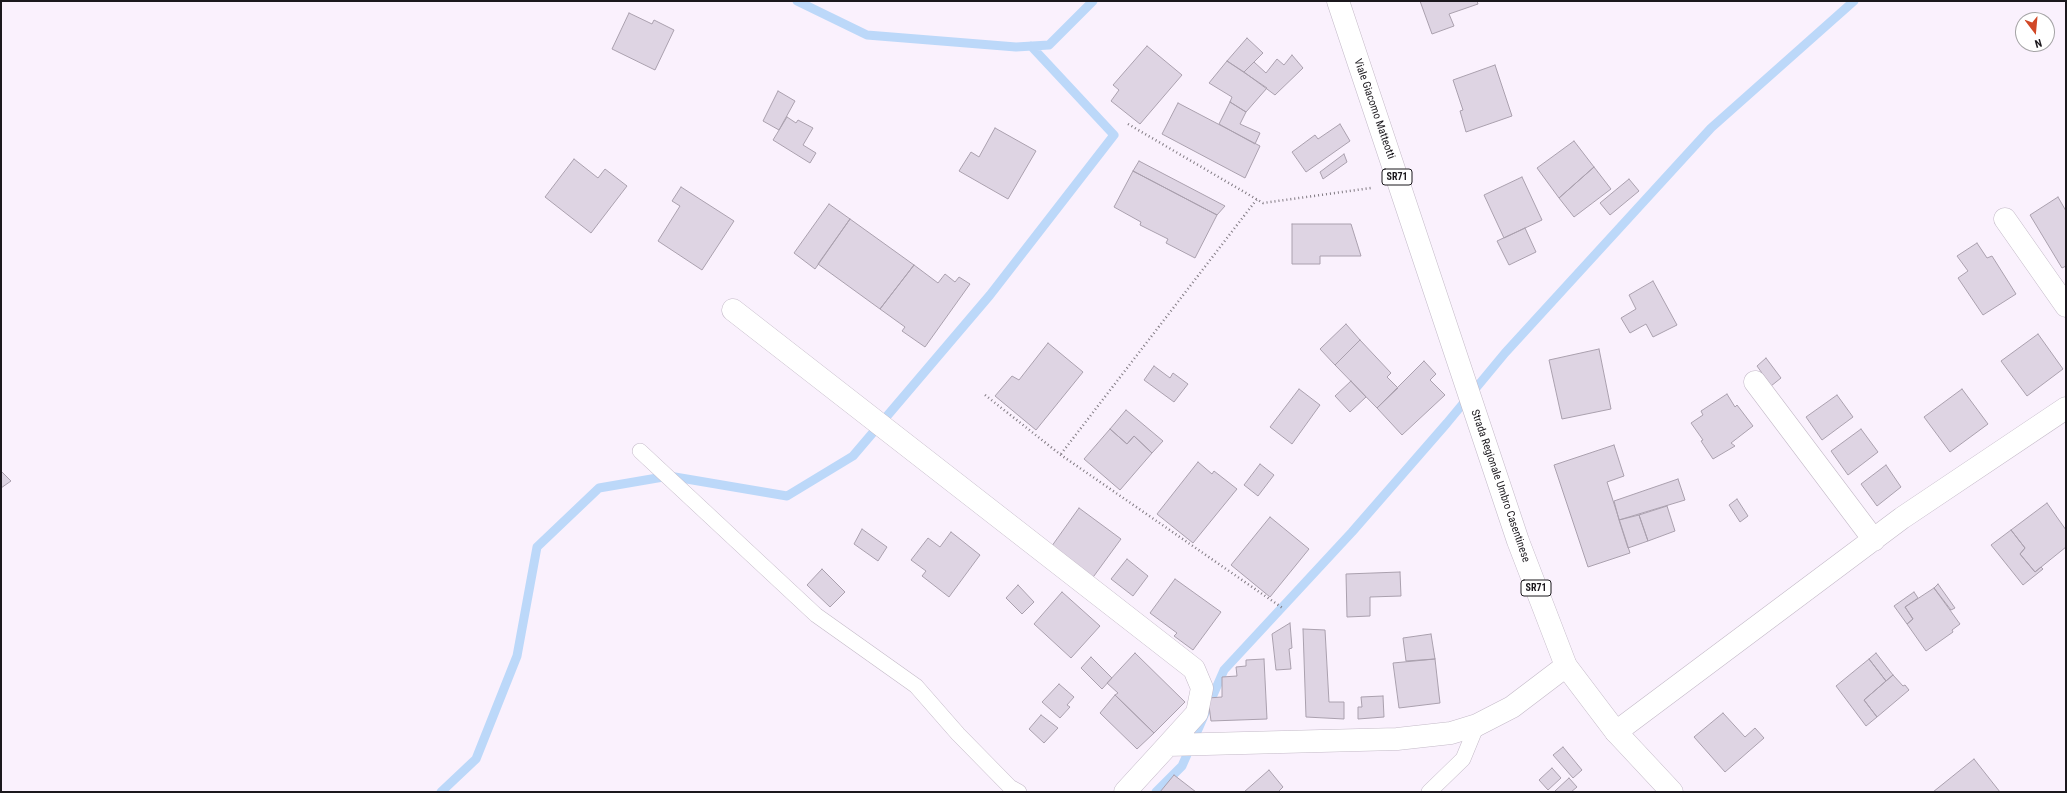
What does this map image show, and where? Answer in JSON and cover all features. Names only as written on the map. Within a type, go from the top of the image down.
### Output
[{"type":"street","name":"Viale Giacomo Matteotti","points":[[1338,1],[1400,184],[1455,354]]},
{"type":"street","points":[[2005,219],[2066,306]]},
{"type":"street","points":[[733,310],[1194,669],[1202,688],[1197,713],[1125,792]]},
{"type":"street","name":"Strada Regionale Umbro Casentinese","points":[[1455,354],[1518,541],[1566,666],[1616,732],[1672,792]]},
{"type":"street","points":[[1755,382],[1874,540]]},
{"type":"street","points":[[1616,732],[1902,518],[2066,408]]},
{"type":"street","points":[[1168,745],[1397,739],[1451,733],[1477,725],[1512,706],[1566,666]]},
{"type":"lane","points":[[640,451],[816,615],[916,686],[958,734],[1010,787],[1019,792]]},
{"type":"lane","points":[[1429,792],[1463,759],[1477,725]]},
{"type":"path","points":[[1128,124],[1264,203],[1400,184]]},
{"type":"path","points":[[1061,455],[1257,199]]},
{"type":"path","points":[[985,395],[1061,455],[1284,609]]},
{"type":"building","points":[[1420,1],[1477,1],[1478,4],[1449,14],[1454,26],[1432,34]]},
{"type":"building","points":[[629,13],[652,24],[654,20],[674,30],[655,70],[612,49]]},
{"type":"building","points":[[1247,38],[1263,53],[1244,72],[1227,61]]},
{"type":"building","points":[[1147,46],[1182,75],[1140,124],[1111,101],[1119,90],[1113,85]]},
{"type":"building","points":[[1292,55],[1303,68],[1275,95],[1244,72],[1254,62],[1266,73],[1277,59],[1284,65]]},
{"type":"building","points":[[1227,61],[1267,88],[1246,112],[1230,102],[1232,97],[1209,83]]},
{"type":"building","points":[[1495,65],[1512,116],[1466,132],[1460,111],[1463,110],[1453,80]]},
{"type":"building","points":[[778,91],[795,101],[779,130],[763,121]]},
{"type":"building","points":[[1230,102],[1246,112],[1240,124],[1260,133],[1255,144],[1219,124]]},
{"type":"building","points":[[1178,103],[1260,146],[1245,178],[1162,134]]},
{"type":"building","points":[[787,117],[796,123],[798,120],[813,128],[803,145],[816,153],[810,163],[773,140]]},
{"type":"building","points":[[1340,124],[1350,141],[1306,172],[1292,152],[1315,135],[1318,139]]},
{"type":"building","points":[[995,128],[1036,151],[1008,199],[959,171],[971,152],[979,157]]},
{"type":"building","points":[[1574,141],[1594,167],[1559,198],[1537,168]]},
{"type":"building","points":[[1344,154],[1347,162],[1323,179],[1320,172]]},
{"type":"building","points":[[574,159],[598,178],[605,169],[627,186],[591,233],[545,197]]},
{"type":"building","points":[[1139,161],[1225,206],[1217,215],[1133,171]]},
{"type":"building","points":[[1594,167],[1611,189],[1574,217],[1559,198]]},
{"type":"building","points":[[1133,171],[1217,215],[1195,258],[1166,243],[1168,239],[1140,225],[1141,222],[1114,207]]},
{"type":"building","points":[[1522,177],[1542,220],[1504,238],[1484,195]]},
{"type":"building","points":[[1629,179],[1639,191],[1610,215],[1600,203]]},
{"type":"building","points":[[681,187],[734,221],[702,270],[658,241],[680,206],[672,201]]},
{"type":"building","points":[[2058,197],[2066,211],[2066,266],[2062,268],[2030,215]]},
{"type":"building","points":[[829,204],[850,219],[815,269],[794,253]]},
{"type":"building","points":[[850,219],[914,265],[880,309],[818,264]]},
{"type":"building","points":[[1292,224],[1351,224],[1361,256],[1320,256],[1320,264],[1292,264]]},
{"type":"building","points":[[1525,228],[1536,252],[1509,265],[1497,241]]},
{"type":"building","points":[[1977,243],[1987,258],[1992,256],[2016,294],[1983,315],[1958,278],[1968,271],[1957,256]]},
{"type":"building","points":[[914,265],[938,283],[945,274],[955,282],[959,277],[970,284],[925,347],[902,331],[905,327],[880,309]]},
{"type":"building","points":[[1653,281],[1677,325],[1653,337],[1646,324],[1630,333],[1621,318],[1636,309],[1629,295]]},
{"type":"building","points":[[1346,324],[1360,340],[1335,365],[1320,349]]},
{"type":"building","points":[[2038,334],[2063,369],[2027,396],[2001,361]]},
{"type":"building","points":[[1360,340],[1391,373],[1387,377],[1398,388],[1377,408],[1335,365]]},
{"type":"building","points":[[1048,343],[1083,372],[1036,430],[995,396],[1012,376],[1019,380]]},
{"type":"building","points":[[1599,349],[1611,409],[1562,419],[1549,360]]},
{"type":"building","points":[[1766,358],[1781,378],[1771,386],[1757,366]]},
{"type":"building","points":[[1424,361],[1436,374],[1430,380],[1445,395],[1402,435],[1377,408]]},
{"type":"building","points":[[1154,366],[1170,378],[1173,373],[1188,384],[1174,402],[1144,380]]},
{"type":"building","points":[[1351,381],[1366,397],[1350,412],[1335,396]]},
{"type":"building","points":[[1299,389],[1320,405],[1292,444],[1270,427]]},
{"type":"building","points":[[1962,389],[1988,424],[1950,452],[1924,417]]},
{"type":"building","points":[[1727,394],[1735,407],[1737,405],[1753,426],[1731,443],[1735,446],[1713,459],[1701,441],[1703,440],[1691,423],[1703,415],[1701,411]]},
{"type":"building","points":[[1837,395],[1853,417],[1822,440],[1806,417]]},
{"type":"building","points":[[1126,410],[1163,441],[1152,453],[1134,436],[1127,444],[1110,429]]},
{"type":"building","points":[[1110,429],[1127,444],[1134,436],[1152,453],[1120,490],[1084,459]]},
{"type":"building","points":[[1861,429],[1878,452],[1848,475],[1831,451]]},
{"type":"building","points":[[1614,445],[1624,476],[1607,482],[1630,553],[1588,567],[1554,465]]},
{"type":"building","points":[[1198,462],[1212,474],[1214,471],[1237,489],[1193,543],[1157,514]]},
{"type":"building","points":[[1260,464],[1274,475],[1258,496],[1244,485]]},
{"type":"building","points":[[1886,465],[1901,487],[1877,506],[1861,484]]},
{"type":"building","points":[[1,471],[11,481],[1,488]]},
{"type":"building","points":[[1678,479],[1685,500],[1619,520],[1614,501]]},
{"type":"building","points":[[1737,499],[1748,516],[1740,522],[1729,505]]},
{"type":"building","points":[[2047,503],[2066,530],[2066,547],[2035,572],[2020,554],[2025,548],[2011,530]]},
{"type":"building","points":[[1667,506],[1675,531],[1648,541],[1639,515]]},
{"type":"building","points":[[1079,508],[1121,539],[1091,580],[1049,550]]},
{"type":"building","points":[[1639,515],[1648,541],[1628,548],[1619,520]]},
{"type":"building","points":[[1270,517],[1309,549],[1270,597],[1231,565]]},
{"type":"building","points":[[862,529],[887,547],[878,561],[854,544]]},
{"type":"building","points":[[2011,530],[2025,548],[2020,554],[2035,572],[2041,567],[2043,569],[2023,585],[1991,545]]},
{"type":"building","points":[[951,532],[980,555],[949,597],[922,576],[926,571],[911,560],[928,538],[940,547]]},
{"type":"building","points":[[1127,559],[1148,576],[1133,596],[1111,579]]},
{"type":"building","points":[[822,569],[845,592],[830,607],[807,585]]},
{"type":"building","points":[[1400,572],[1401,596],[1370,597],[1370,616],[1347,617],[1346,574]]},
{"type":"building","points":[[1175,579],[1221,612],[1193,650],[1174,636],[1177,633],[1150,613]]},
{"type":"building","points":[[1938,584],[1955,608],[1951,610],[1934,588]]},
{"type":"building","points":[[1018,585],[1034,602],[1022,614],[1006,598]]},
{"type":"building","points":[[1934,588],[1960,624],[1952,630],[1953,632],[1926,651],[1907,624],[1913,619],[1905,607]]},
{"type":"building","points":[[1062,592],[1100,626],[1071,658],[1034,624]]},
{"type":"building","points":[[1914,592],[1918,598],[1905,607],[1913,619],[1907,624],[1894,606]]},
{"type":"building","points":[[1290,623],[1292,648],[1289,649],[1291,669],[1276,670],[1272,634]]},
{"type":"building","points":[[1303,629],[1325,630],[1329,702],[1344,702],[1344,719],[1306,717]]},
{"type":"building","points":[[1431,634],[1435,659],[1406,661],[1403,638]]},
{"type":"building","points":[[1135,653],[1185,702],[1154,733],[1115,695],[1118,693],[1107,683]]},
{"type":"building","points":[[1876,653],[1893,675],[1886,681],[1869,659]]},
{"type":"building","points":[[1091,657],[1112,678],[1102,689],[1081,668]]},
{"type":"building","points":[[1264,659],[1267,719],[1211,721],[1208,698],[1222,697],[1222,677],[1237,676],[1236,667],[1246,666],[1246,660]]},
{"type":"building","points":[[1435,659],[1440,703],[1399,708],[1393,663]]},
{"type":"building","points":[[1869,659],[1886,681],[1864,700],[1877,717],[1866,726],[1836,686]]},
{"type":"building","points":[[1893,675],[1909,690],[1877,717],[1864,700]]},
{"type":"building","points":[[1059,684],[1074,697],[1067,705],[1070,707],[1060,718],[1042,702]]},
{"type":"building","points":[[1115,695],[1154,733],[1137,749],[1100,713]]},
{"type":"building","points":[[1383,696],[1384,717],[1358,719],[1358,707],[1362,707],[1361,697]]},
{"type":"building","points":[[1723,713],[1745,737],[1755,728],[1764,738],[1725,772],[1694,737]]},
{"type":"building","points":[[1041,715],[1058,728],[1044,743],[1029,729]]},
{"type":"building","points":[[1563,747],[1582,770],[1573,778],[1553,755]]},
{"type":"building","points":[[1974,759],[2000,792],[1933,792]]},
{"type":"building","points":[[1552,768],[1561,778],[1548,790],[1539,780]]},
{"type":"building","points":[[1269,770],[1283,787],[1278,792],[1244,792]]},
{"type":"building","points":[[1174,775],[1196,792],[1160,792]]},
{"type":"building","points":[[1569,778],[1577,787],[1571,792],[1555,791]]},
{"type":"waterway","points":[[797,1],[867,35],[1016,47],[1049,45],[1093,1]]},
{"type":"waterway","points":[[1156,792],[1182,766],[1224,670],[1352,532],[1447,423],[1505,353],[1711,128],[1854,1]]},
{"type":"waterway","points":[[441,792],[476,759],[517,656],[537,547],[599,488],[669,476],[787,496],[853,456],[990,295],[1114,135],[1031,46]]}]
